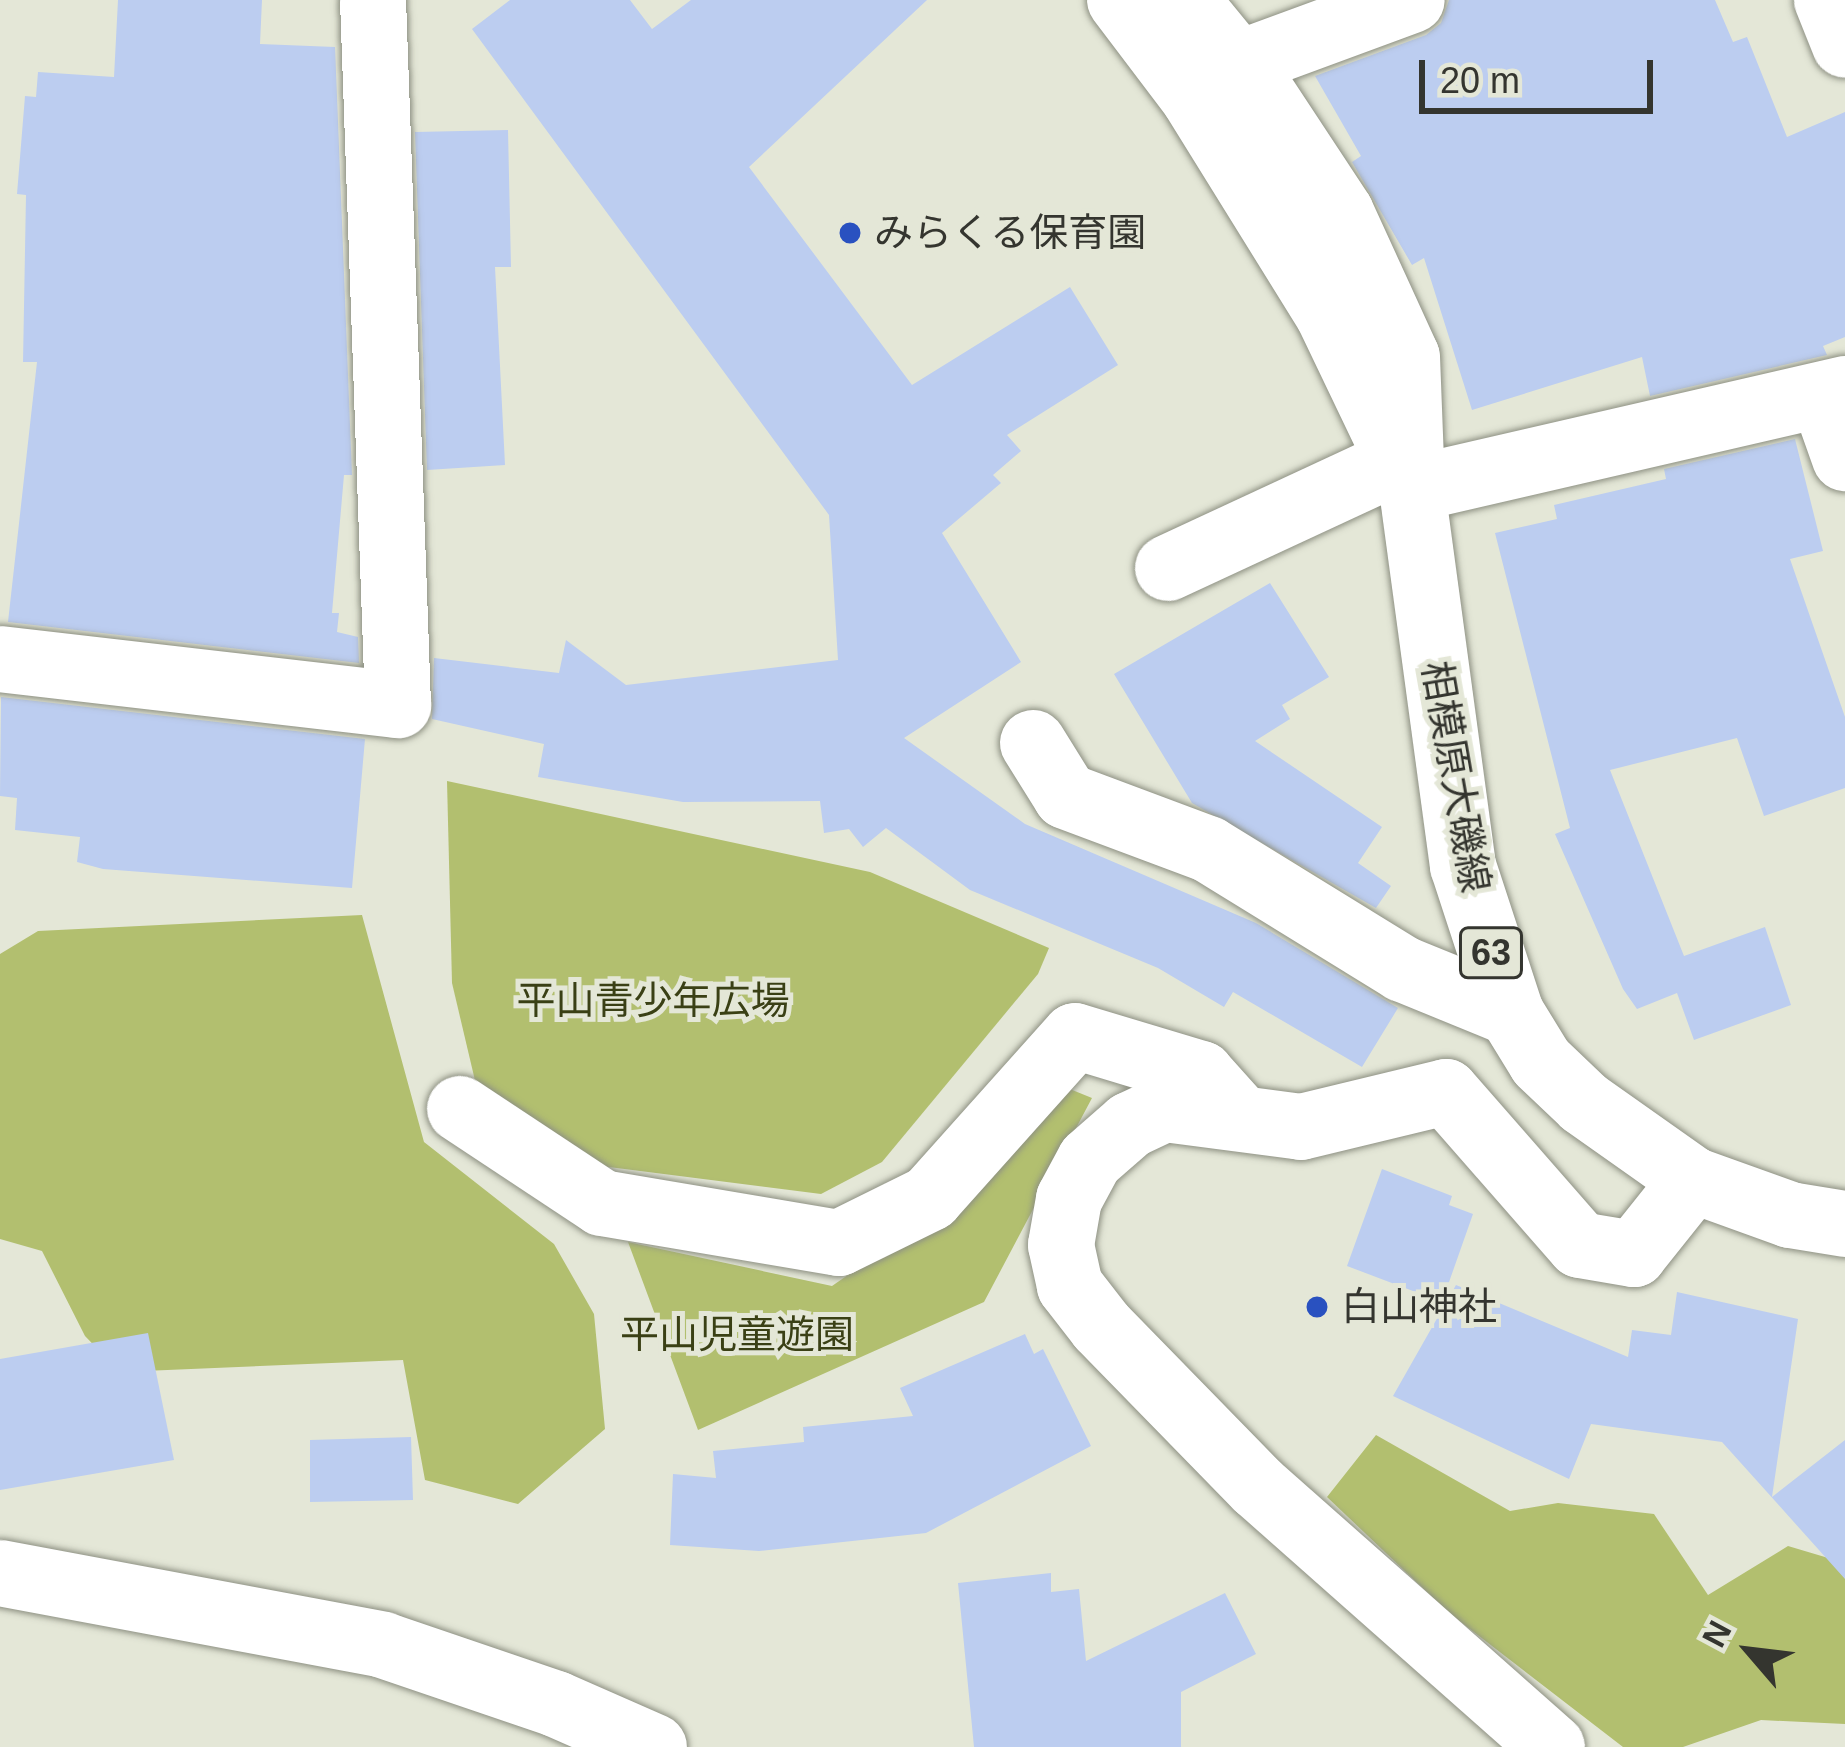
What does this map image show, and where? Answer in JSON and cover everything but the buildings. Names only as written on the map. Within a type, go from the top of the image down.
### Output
[{"type":"street","points":[[0,658],[398,705],[373,0]]},
{"type":"street","name":"相模原大磯線","points":[[1120,0],[1194,98],[1328,314],[1405,475]]},
{"type":"street","name":"相模原大磯線","points":[[1186,0],[1238,64],[1341,213],[1406,357],[1405,475],[1463,866],[1511,1013],[1541,1062],[1584,1103],[1693,1180],[1790,1215],[1845,1224]]},
{"type":"street","points":[[1238,64],[1412,0]]},
{"type":"street","points":[[1827,0],[1845,45]]},
{"type":"street","points":[[1168,568],[1405,475],[1834,393],[1845,458]]},
{"type":"street","points":[[1045,794],[1208,849],[1403,969],[1511,1013]]},
{"type":"street","points":[[460,1109],[602,1203],[839,1243],[930,1198],[1075,1036],[1202,1074],[1238,1115]]},
{"type":"street","points":[[1552,1747],[1258,1487],[1070,1286],[1061,1245],[1069,1198],[1090,1160],[1130,1125],[1165,1109],[1238,1115],[1301,1127],[1335,1124],[1446,1092],[1580,1245],[1634,1254],[1693,1180]]},
{"type":"street","points":[[0,1573],[383,1645],[654,1747]]},
{"type":"green space","name":"平山青少年広場","points":[[447,781],[870,872],[1049,948],[1038,974],[882,1162],[821,1194],[593,1165],[477,1089],[452,983]]},
{"type":"green space","points":[[362,915],[424,1142],[554,1244],[594,1314],[605,1429],[518,1504],[425,1480],[403,1360],[120,1372],[85,1336],[42,1251],[0,1239],[0,954],[38,931]]},
{"type":"green space","name":"平山児童遊園","points":[[1050,1081],[1092,1098],[984,1302],[698,1430],[628,1242],[832,1286],[939,1212]]},
{"type":"green space","points":[[1376,1435],[1510,1511],[1558,1503],[1654,1514],[1708,1595],[1788,1546],[1845,1563],[1845,1724],[1761,1720],[1683,1747],[1623,1747],[1448,1612],[1327,1497]]},
{"type":"place","name":"みらくる保育園","points":[[850,233]]},
{"type":"place","name":"白山神社","points":[[1317,1307]]}]
